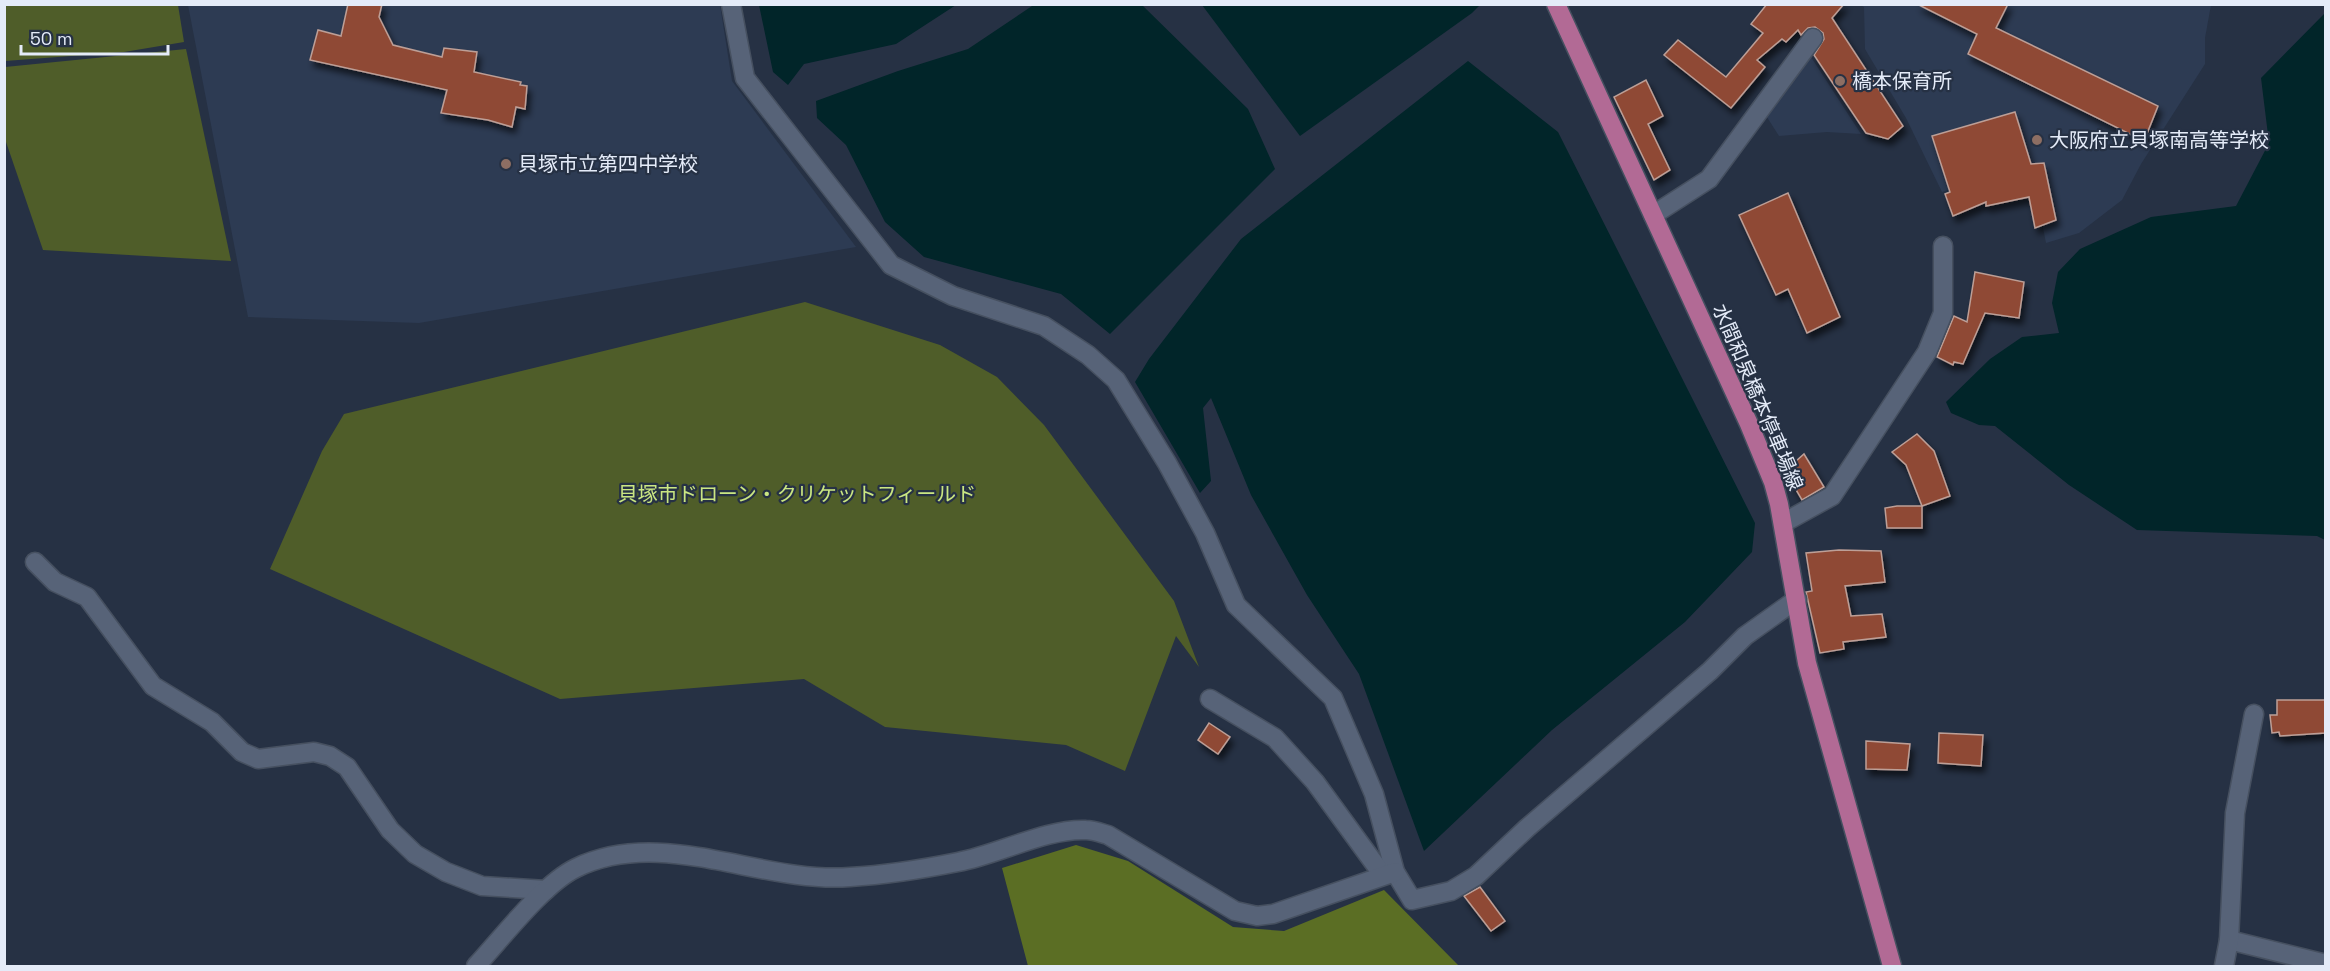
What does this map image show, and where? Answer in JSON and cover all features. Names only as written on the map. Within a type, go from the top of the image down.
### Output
[{"type":"main road","name":"水間和泉橋本停車場線","points":[[1556,4],[1763,455],[1773,482],[1783,523],[1810,674],[1892,966]]},
{"type":"street","points":[[731,4],[745,78],[891,266],[953,296],[1044,326],[1088,355],[1116,380],[1167,463],[1205,533],[1236,605],[1333,698],[1374,794],[1395,872],[1412,900],[1451,891],[1476,876],[1527,828],[1710,671],[1745,636],[1797,599]]},
{"type":"street","points":[[1653,215],[1709,179],[1814,38]]},
{"type":"street","points":[[1783,523],[1832,496],[1927,352],[1942,313],[1943,246]]},
{"type":"street","points":[[35,562],[56,582],[87,597],[153,686],[212,722],[242,752],[258,759],[314,752],[330,756],[347,767],[390,830],[415,854],[446,872],[483,886],[546,890]]},
{"type":"street","points":[[1210,699],[1275,738],[1315,782],[1377,867]]},
{"type":"street","points":[[2224,966],[2229,940],[2235,813],[2254,714]]},
{"type":"street","points":[[476,966],[546,890],[576,868],[608,858],[645,853],[683,856],[813,878],[849,878],[959,862],[1050,835],[1086,830],[1108,835],[1235,911],[1257,916],[1273,914],[1395,872]]},
{"type":"street","points":[[2229,940],[2325,964]]},
{"type":"shaded area","points":[[759,4],[956,5],[896,44],[804,64],[788,85],[773,72]]},
{"type":"shaded area","points":[[1035,4],[1142,5],[1248,109],[1275,169],[1110,334],[1061,294],[924,257],[885,222],[846,145],[817,118],[816,101],[898,71],[968,49]]},
{"type":"shaded area","name":"貝塚市立第四中学校","points":[[188,5],[720,5],[732,81],[856,247],[419,323],[248,317]]},
{"type":"shaded area","points":[[1202,5],[1480,5],[1300,136]]},
{"type":"shaded area","name":"大阪府立貝塚南高等学校","points":[[1860,5],[2211,5],[2205,38],[2205,64],[2141,164],[2122,200],[2079,233],[2046,243],[2030,162],[1942,192],[1906,118],[1865,49],[1864,7]]},
{"type":"shaded area","points":[[2325,13],[2325,540],[2317,536],[2137,530],[2069,485],[1995,426],[1979,425],[1951,413],[1946,402],[1990,359],[2022,337],[2059,333],[2052,303],[2058,272],[2080,249],[2151,217],[2236,206],[2269,143],[2261,78]]},
{"type":"shaded area","points":[[1809,54],[1861,134],[1827,132],[1779,136],[1765,114]]},
{"type":"shaded area","points":[[1468,61],[1558,132],[1755,523],[1752,552],[1685,622],[1552,730],[1424,851],[1359,674],[1307,595],[1251,495],[1211,398],[1203,408],[1211,481],[1200,493],[1135,382],[1149,359],[1241,239]]},
{"type":"green space","points":[[5,4],[178,5],[184,42],[124,52],[5,61]]},
{"type":"green space","points":[[186,49],[231,261],[43,250],[5,139],[5,67]]},
{"type":"green space","name":"貝塚市ドローン・クリケットフィールド","points":[[805,302],[940,345],[997,377],[1044,425],[1174,601],[1199,667],[1176,636],[1125,771],[1066,745],[885,727],[804,679],[560,699],[270,569],[322,451],[344,414]]},
{"type":"green space","points":[[1076,845],[1128,861],[1233,927],[1284,931],[1384,890],[1459,966],[1028,966],[1002,868]]},
{"type":"building","points":[[348,4],[382,4],[379,17],[393,45],[442,57],[444,48],[477,52],[474,72],[521,82],[520,85],[527,86],[525,109],[516,107],[512,127],[488,120],[441,113],[447,90],[310,60],[318,30],[341,36]]},
{"type":"building","points":[[1767,4],[1844,4],[1832,18],[1903,126],[1888,139],[1866,133],[1814,55],[1824,39],[1823,33],[1815,27],[1808,28],[1801,35],[1798,30],[1786,42],[1782,39],[1757,60],[1765,67],[1731,108],[1664,55],[1678,40],[1726,77],[1763,33],[1751,24]]},
{"type":"building","points":[[1917,4],[2008,4],[1996,28],[2158,106],[2144,141],[1968,54],[1977,34]]},
{"type":"building","points":[[1646,80],[1663,116],[1648,124],[1670,170],[1654,180],[1614,97]]},
{"type":"building","points":[[2015,112],[2031,164],[2044,163],[2056,220],[2035,228],[2029,197],[1986,206],[1986,202],[1953,216],[1945,194],[1950,192],[1932,136]]},
{"type":"building","points":[[1788,193],[1840,317],[1807,333],[1788,289],[1776,295],[1739,215]]},
{"type":"building","points":[[1975,272],[2024,282],[2019,318],[1985,313],[1963,364],[1954,362],[1953,365],[1937,357],[1954,316],[1967,322]]},
{"type":"building","points":[[1917,434],[1934,451],[1950,496],[1922,506],[1906,465],[1892,452]]},
{"type":"building","points":[[1804,454],[1824,487],[1802,500],[1785,471]]},
{"type":"building","points":[[1922,506],[1922,528],[1887,528],[1885,508]]},
{"type":"building","points":[[1839,550],[1881,551],[1885,582],[1845,586],[1851,616],[1882,614],[1886,637],[1843,642],[1844,649],[1820,653],[1806,592],[1812,591],[1806,553]]},
{"type":"building","points":[[2277,700],[2325,700],[2325,733],[2280,736],[2279,732],[2272,733],[2270,715],[2277,715]]},
{"type":"building","points":[[1209,723],[1230,737],[1218,754],[1198,740]]},
{"type":"building","points":[[1939,733],[1983,735],[1981,766],[1938,763]]},
{"type":"building","points":[[1866,741],[1910,744],[1907,770],[1866,769]]},
{"type":"building","points":[[1480,887],[1505,921],[1491,931],[1464,896]]},
{"type":"place","name":"橋本保育所","points":[[1840,81]]},
{"type":"place","name":"大阪府立貝塚南高等学校","points":[[2037,140]]},
{"type":"place","name":"貝塚市立第四中学校","points":[[506,164]]}]
